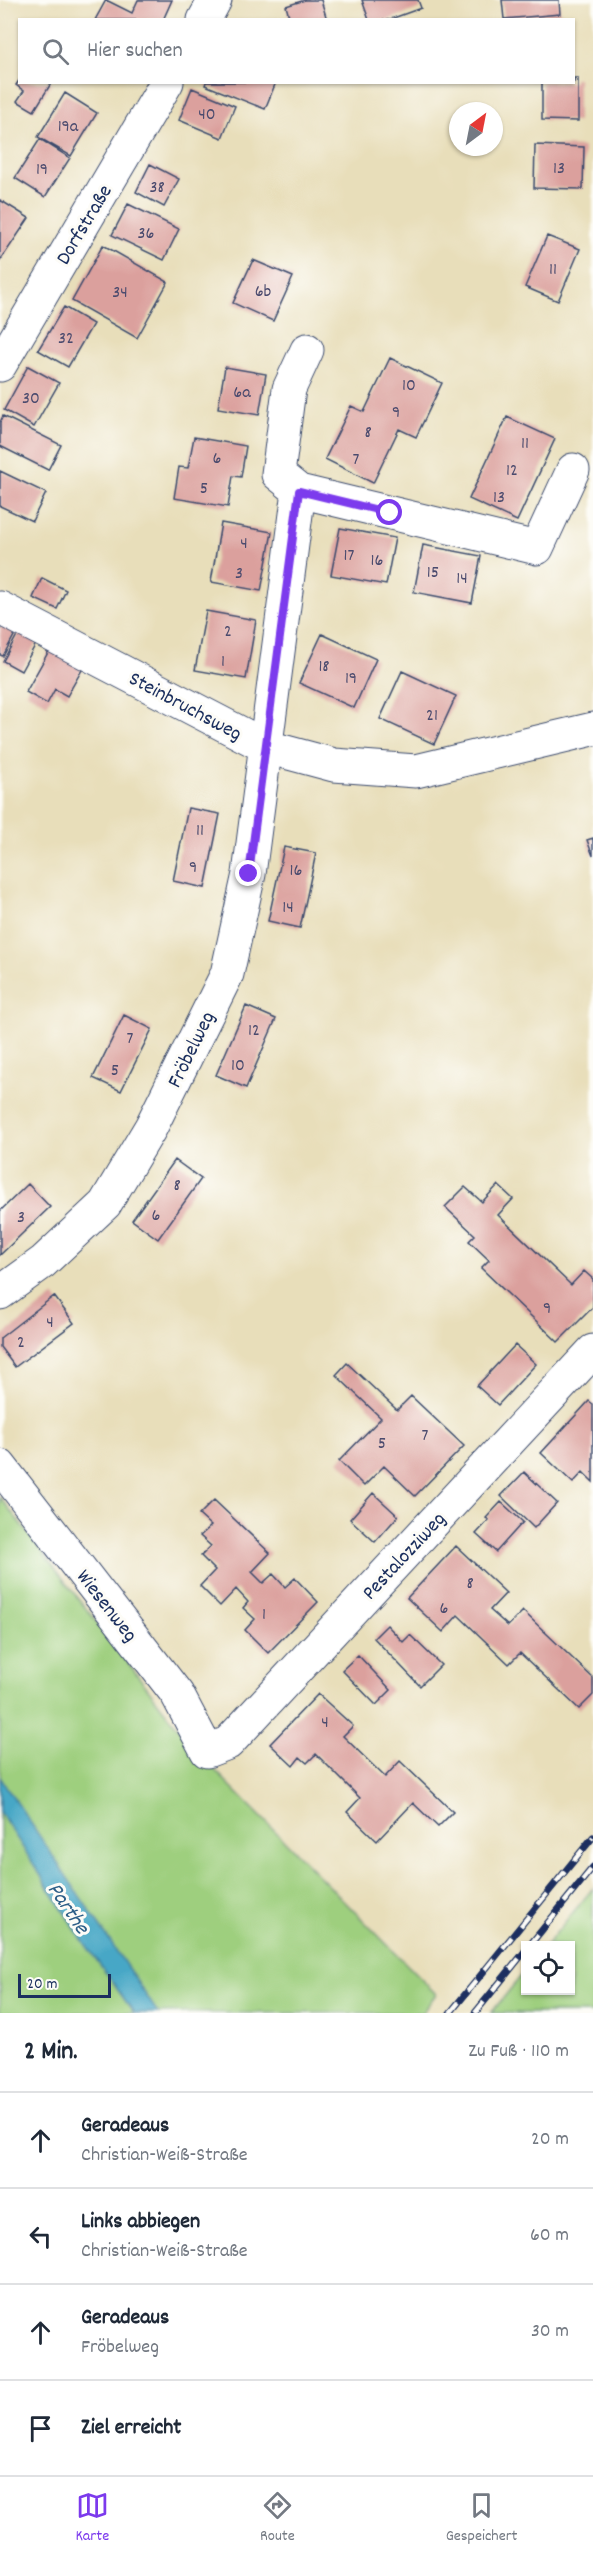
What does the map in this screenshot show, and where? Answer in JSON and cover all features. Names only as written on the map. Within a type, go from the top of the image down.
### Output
[{"type":"street","points":[[205,18],[215,0]]},
{"type":"street","name":"Dorfstraße","points":[[0,365],[165,84]]},
{"type":"street","points":[[306,350],[289,389],[278,474],[299,491],[537,548],[573,470]]},
{"type":"street","name":"Fröbelweg","points":[[0,1293],[43,1262],[105,1204],[151,1127],[226,974],[249,874],[299,491]]},
{"type":"street","name":"Steinbruchsweg","points":[[0,608],[267,747],[334,765],[416,771],[593,729]]},
{"type":"street","name":"Pestalozziweg","points":[[207,1751],[228,1743],[593,1351]]},
{"type":"street","name":"Wiesenweg","points":[[0,1466],[177,1694],[207,1751]]},
{"type":"green space","points":[[0,1497],[196,1751],[436,1994],[422,2013],[0,2013]]},
{"type":"green space","points":[[593,1888],[593,2013],[491,2013],[521,1976],[521,1995],[575,1995],[575,1941],[549,1941]]},
{"type":"water","name":"Parthe","points":[[0,1777],[158,2013],[134,2013],[79,1935],[0,1812]]},
{"type":"building","points":[[106,0],[132,13],[138,0],[172,0],[164,18],[96,18]]},
{"type":"building","points":[[305,0],[321,0],[326,18],[289,18],[286,6]]},
{"type":"building","points":[[362,0],[418,0],[421,8],[394,18],[368,18]]},
{"type":"building","points":[[502,0],[559,0],[560,14],[504,18]]},
{"type":"building","points":[[575,78],[578,78],[578,121],[542,120],[542,84],[575,84]]},
{"type":"building","points":[[18,82],[18,84],[51,84],[34,111],[17,101],[24,91],[16,85]]},
{"type":"building","points":[[205,84],[275,84],[265,109]]},
{"type":"building","points":[[192,88],[235,106],[222,138],[179,120]]},
{"type":"building","points":[[65,93],[97,113],[71,156],[38,137]]},
{"type":"building","points":[[40,139],[70,158],[45,197],[15,178]]},
{"type":"building","points":[[535,145],[584,147],[583,189],[534,188]]},
{"type":"building","points":[[150,164],[179,179],[164,207],[136,192]]},
{"type":"building","points":[[0,200],[29,218],[0,261]]},
{"type":"building","points":[[128,204],[179,229],[164,260],[112,235]]},
{"type":"building","points":[[547,236],[580,249],[558,301],[525,287]]},
{"type":"building","points":[[103,245],[168,282],[137,338],[72,301]]},
{"type":"building","points":[[253,260],[293,277],[273,321],[233,303]]},
{"type":"building","points":[[64,307],[93,324],[68,367],[38,350]]},
{"type":"building","points":[[390,358],[442,383],[416,437],[399,429],[373,483],[325,459],[351,406],[364,412]]},
{"type":"building","points":[[28,366],[59,383],[34,427],[4,410]]},
{"type":"building","points":[[225,367],[266,374],[259,415],[218,408]]},
{"type":"building","points":[[3,416],[61,445],[48,470],[0,446],[0,422]]},
{"type":"building","points":[[507,417],[555,439],[517,521],[469,499]]},
{"type":"building","points":[[194,437],[246,446],[241,477],[233,476],[228,507],[174,498],[179,467],[188,468]]},
{"type":"building","points":[[0,471],[46,493],[32,521],[0,506]]},
{"type":"building","points":[[221,523],[272,532],[261,591],[211,582]]},
{"type":"building","points":[[340,528],[395,538],[386,585],[331,575]]},
{"type":"building","points":[[423,545],[481,556],[472,603],[414,592]]},
{"type":"building","points":[[42,578],[66,590],[57,609],[33,598]]},
{"type":"building","points":[[206,611],[256,620],[246,679],[195,670]]},
{"type":"building","points":[[2,625],[16,632],[3,656],[0,655]]},
{"type":"building","points":[[20,630],[38,640],[21,671],[3,661]]},
{"type":"building","points":[[322,634],[376,659],[354,708],[299,683]]},
{"type":"building","points":[[50,649],[83,668],[67,696],[55,689],[47,704],[26,692]]},
{"type":"building","points":[[402,671],[456,696],[434,744],[380,719]]},
{"type":"building","points":[[188,808],[220,814],[205,888],[173,881]]},
{"type":"building","points":[[593,838],[593,856],[587,840]]},
{"type":"building","points":[[284,847],[316,853],[300,928],[268,921]]},
{"type":"building","points":[[246,1006],[276,1019],[246,1088],[216,1075]]},
{"type":"building","points":[[124,1015],[152,1029],[121,1091],[93,1078]]},
{"type":"building","points":[[175,1160],[201,1179],[158,1239],[132,1220]]},
{"type":"building","points":[[28,1184],[50,1207],[0,1255],[0,1211]]},
{"type":"building","points":[[498,1185],[513,1199],[498,1215],[571,1285],[584,1271],[593,1279],[593,1307],[558,1342],[481,1268],[489,1260],[469,1241],[475,1235],[445,1207],[465,1187],[482,1202]]},
{"type":"building","points":[[54,1296],[74,1323],[15,1367],[0,1347],[0,1338]]},
{"type":"building","points":[[515,1345],[536,1364],[498,1405],[477,1386]]},
{"type":"building","points":[[347,1363],[397,1410],[411,1396],[464,1446],[415,1496],[384,1466],[364,1486],[339,1461],[381,1418],[336,1375]]},
{"type":"building","points":[[589,1401],[593,1404],[593,1482],[583,1472],[573,1483],[541,1453]]},
{"type":"building","points":[[524,1472],[557,1503],[534,1528],[501,1496]]},
{"type":"building","points":[[373,1493],[398,1516],[375,1542],[350,1519]]},
{"type":"building","points":[[214,1500],[270,1553],[252,1572],[263,1583],[273,1574],[285,1587],[295,1578],[318,1602],[268,1653],[245,1630],[255,1619],[243,1608],[248,1602],[236,1589],[220,1606],[200,1586],[215,1570],[201,1556],[211,1546],[200,1536],[211,1526],[199,1515]]},
{"type":"building","points":[[501,1502],[523,1522],[496,1552],[476,1534],[489,1520],[486,1518]]},
{"type":"building","points":[[456,1546],[506,1593],[490,1610],[508,1626],[523,1611],[593,1678],[593,1695],[579,1709],[520,1653],[509,1664],[458,1615],[443,1632],[407,1598]]},
{"type":"building","points":[[387,1625],[403,1642],[410,1635],[441,1665],[420,1686],[374,1638]]},
{"type":"building","points":[[358,1655],[391,1690],[376,1705],[342,1670]]},
{"type":"building","points":[[318,1694],[353,1726],[343,1736],[385,1777],[400,1761],[453,1812],[438,1827],[413,1803],[377,1841],[347,1812],[360,1798],[316,1754],[307,1763],[300,1757],[293,1766],[270,1744]]},
{"type":"railway","points":[[450,2013],[593,1837]]},
{"type":"railway","points":[[533,1941],[593,1867]]},
{"type":"railway","points":[[475,2013],[521,1956]]},
{"type":"route","points":[[249,874],[299,491],[390,513]]}]
